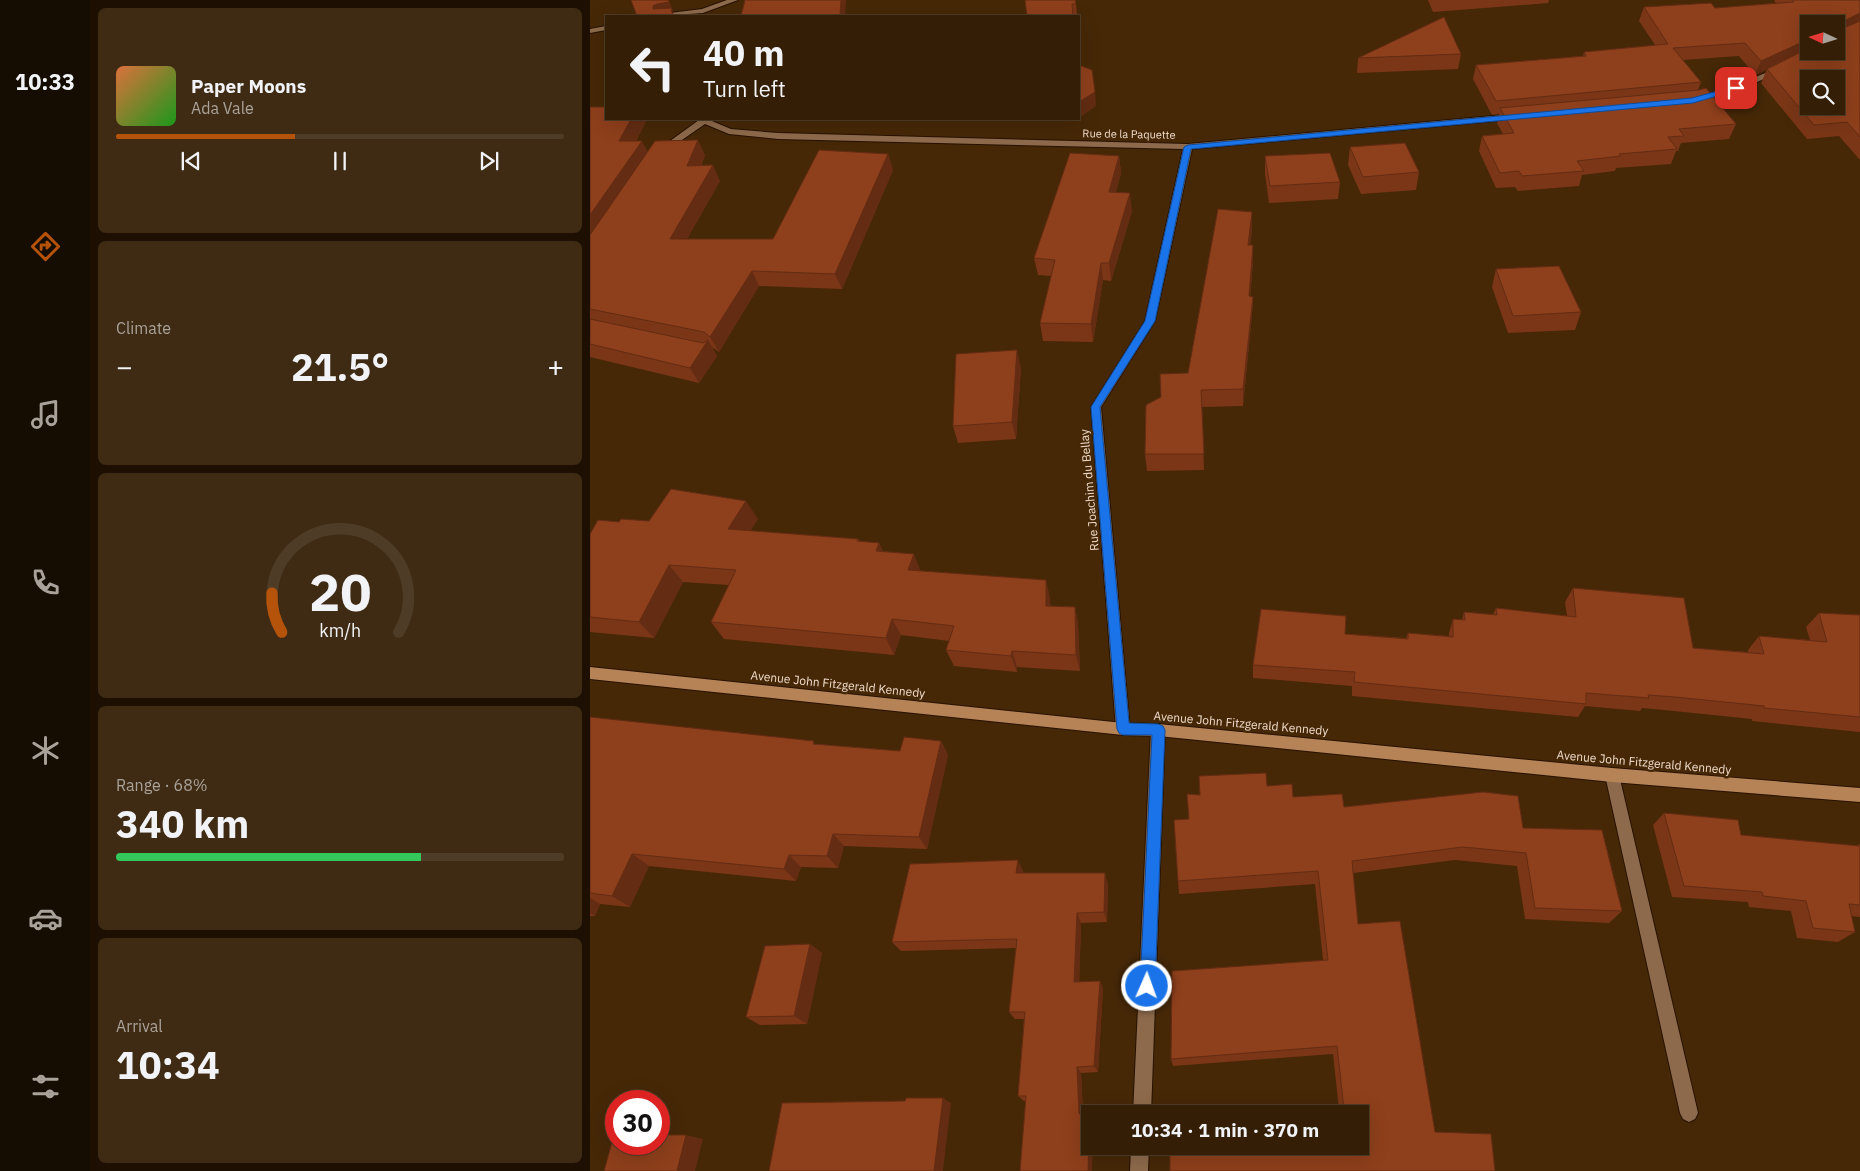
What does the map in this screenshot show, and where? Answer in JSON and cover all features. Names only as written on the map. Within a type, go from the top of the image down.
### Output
[{"type":"main road","name":"Avenue John Fitzgerald Kennedy","points":[[590,673],[1123,729],[1158,730],[1612,775],[1860,795]]},
{"type":"street","points":[[683,15],[704,14],[734,0]]},
{"type":"street","points":[[590,31],[605,28]]},
{"type":"street","points":[[1683,102],[1722,94],[1786,68]]},
{"type":"street","name":"Rue de la Paquette","points":[[704,120],[730,131],[778,136],[1188,147],[1524,116]]},
{"type":"street","points":[[654,160],[659,152],[704,120]]},
{"type":"street","name":"Rue Joachim du Bellay","points":[[1123,729],[1096,407],[1150,321],[1188,147]]},
{"type":"street","points":[[1142,1105],[1158,730]]},
{"type":"street","points":[[1612,775],[1689,1113]]},
{"type":"street","points":[[1139,1171],[1140,1155]]},
{"type":"building","points":[[631,0],[668,0],[669,2],[653,6],[653,9],[671,8],[673,15],[637,15]]},
{"type":"building","points":[[745,0],[841,0],[840,15],[741,15]]},
{"type":"building","points":[[1025,0],[1075,0],[1076,4],[1072,4],[1073,15],[1027,15]]},
{"type":"building","points":[[1792,0],[1860,0],[1860,13],[1845,20],[1845,15],[1800,15],[1800,43],[1761,61],[1745,43],[1673,48],[1701,82],[1496,101],[1476,65],[1586,56],[1584,52],[1668,44],[1644,7],[1711,3],[1715,8],[1794,2]]},
{"type":"building","points":[[1444,17],[1461,54],[1358,58]]},
{"type":"building","points":[[1860,21],[1860,137],[1847,122],[1814,125],[1806,115],[1845,115],[1845,70],[1800,70],[1800,108],[1767,69],[1800,52],[1800,60],[1845,60],[1845,27]]},
{"type":"building","points":[[1080,65],[1092,70],[1095,92],[1080,101]]},
{"type":"building","points":[[1706,88],[1736,124],[1679,129],[1684,136],[1668,137],[1677,149],[1619,154],[1621,156],[1577,161],[1584,171],[1522,176],[1519,171],[1500,173],[1482,136],[1514,133],[1500,108]]},
{"type":"building","points":[[605,104],[605,120],[630,120],[619,141],[642,141],[590,215],[590,107],[604,107]]},
{"type":"building","points":[[698,140],[687,166],[713,165],[670,239],[773,239],[819,150],[888,154],[835,274],[752,271],[710,337],[704,332],[590,309],[590,235],[655,141]]},
{"type":"building","points":[[1405,143],[1419,172],[1363,177],[1350,147]]},
{"type":"building","points":[[1070,153],[1119,156],[1109,192],[1130,193],[1109,263],[1101,263],[1091,324],[1040,323],[1055,260],[1034,258]]},
{"type":"building","points":[[1330,153],[1340,182],[1270,186],[1265,156]]},
{"type":"building","points":[[1218,209],[1252,212],[1248,245],[1253,245],[1249,296],[1253,297],[1243,389],[1201,390],[1204,454],[1145,454],[1146,405],[1161,397],[1160,374],[1188,373]]},
{"type":"building","points":[[1559,266],[1581,312],[1513,316],[1496,269]]},
{"type":"building","points":[[590,319],[703,343],[708,340],[690,368],[590,344]]},
{"type":"building","points":[[1017,350],[1012,422],[953,426],[956,354]]},
{"type":"building","points":[[671,489],[746,501],[728,529],[858,539],[857,541],[879,543],[876,551],[914,554],[908,570],[1046,580],[1046,606],[1075,607],[1076,655],[1012,651],[1011,656],[946,650],[954,626],[892,619],[886,638],[711,622],[736,570],[669,565],[639,622],[590,617],[590,534],[598,520],[619,522],[621,519],[649,521]]},
{"type":"building","points":[[1573,588],[1684,598],[1693,648],[1764,654],[1759,636],[1827,642],[1819,613],[1860,615],[1860,717],[1648,695],[1649,698],[1586,693],[1586,704],[1354,682],[1355,672],[1253,665],[1261,609],[1346,616],[1345,634],[1408,639],[1408,633],[1453,637],[1453,619],[1465,620],[1464,612],[1497,615],[1496,608],[1576,617]]},
{"type":"building","points":[[590,717],[814,741],[813,744],[900,751],[904,737],[941,741],[919,837],[833,834],[827,856],[789,855],[784,869],[632,854],[612,896],[590,893]]},
{"type":"building","points":[[1266,773],[1267,786],[1292,784],[1293,797],[1342,794],[1344,807],[1483,792],[1518,796],[1523,828],[1602,830],[1622,911],[1535,908],[1526,853],[1463,847],[1352,861],[1358,924],[1400,921],[1435,1132],[1491,1134],[1495,1171],[1170,1171],[1170,1155],[1369,1155],[1369,1105],[1344,1105],[1337,1046],[1171,1059],[1172,971],[1328,960],[1318,871],[1178,881],[1174,820],[1189,819],[1187,794],[1200,795],[1199,776]]},
{"type":"building","points":[[1664,813],[1738,820],[1741,835],[1860,846],[1860,905],[1849,904],[1855,932],[1813,928],[1806,901],[1763,896],[1762,892],[1684,886]]},
{"type":"building","points":[[1018,860],[1016,873],[1105,873],[1104,912],[1077,913],[1074,982],[1100,981],[1094,1066],[1077,1067],[1079,1114],[1081,1114],[1081,1155],[1089,1155],[1088,1171],[1020,1171],[1026,1096],[1018,1096],[1025,1012],[1009,1012],[1017,939],[892,942],[910,864]]},
{"type":"building","points":[[810,944],[794,1016],[746,1017],[765,946]]},
{"type":"building","points":[[906,1098],[943,1098],[934,1171],[769,1171],[782,1103],[905,1101]]},
{"type":"building","points":[[670,1135],[686,1135],[677,1171],[604,1171],[608,1155],[670,1155]]},
{"type":"route","points":[[1147,986],[1158,730],[1123,729],[1096,407],[1150,321],[1188,147],[1693,100],[1722,94],[1736,88]]}]
